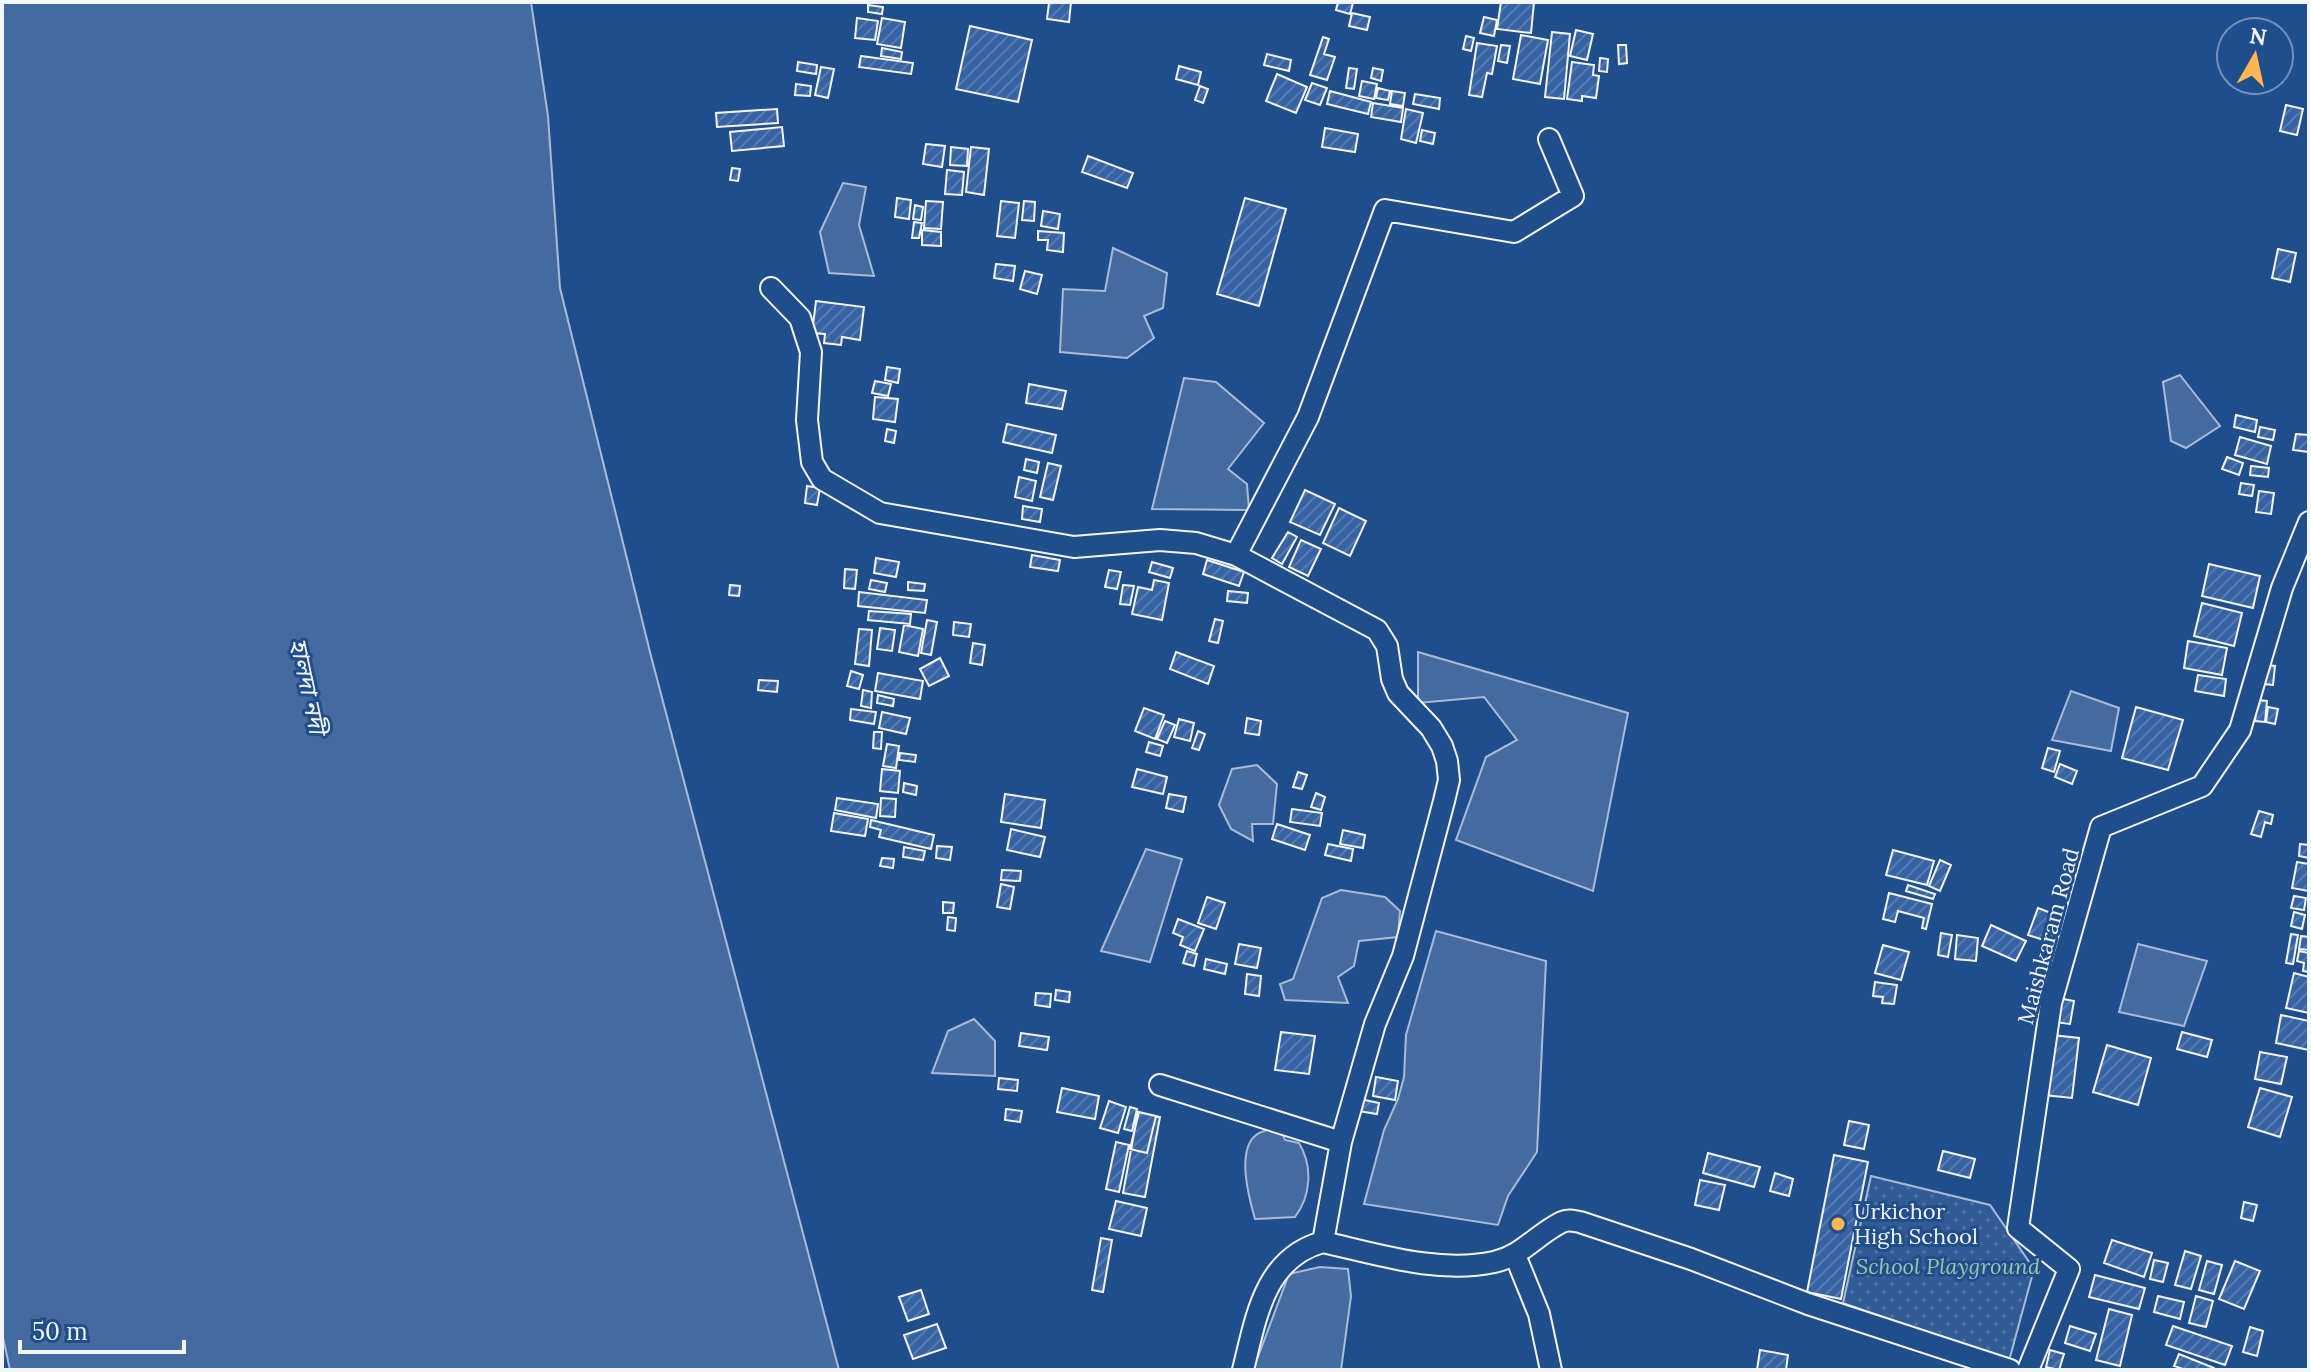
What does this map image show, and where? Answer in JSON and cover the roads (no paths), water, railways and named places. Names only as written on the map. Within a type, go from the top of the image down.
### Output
[{"type":"street","points":[[1236,555],[1308,417],[1385,210],[1514,232],[1573,196],[1549,139]]},
{"type":"street","points":[[771,288],[800,318],[811,352],[807,420],[812,462],[822,479],[880,513],[1074,547],[1160,540],[1196,543],[1236,555],[1377,630],[1387,646],[1392,679],[1398,693],[1431,728],[1447,761],[1449,780],[1403,956],[1375,1024],[1341,1142],[1323,1242]]},
{"type":"street","name":"Maishkaram Road","points":[[2028,1370],[2069,1269],[2018,1228],[2051,1003],[2101,827],[2202,786],[2240,730],[2282,588],[2309,522]]},
{"type":"street","points":[[1160,1085],[1257,1113],[1341,1142]]},
{"type":"street","points":[[1243,1370],[1267,1290],[1288,1258],[1306,1247],[1323,1242],[1439,1265],[1493,1262],[1515,1255],[1562,1222],[1580,1222],[1691,1259],[1808,1304],[2010,1370]]},
{"type":"street","points":[[1515,1255],[1539,1314],[1551,1370]]},
{"type":"water","name":"হালদা নদী","points":[[2,2],[531,2],[548,116],[560,288],[651,656],[839,1370],[10,1370],[2,1333]]},
{"type":"water","points":[[843,183],[866,187],[859,225],[874,276],[829,273],[820,232]]},
{"type":"water","points":[[1113,248],[1167,273],[1163,308],[1144,316],[1154,338],[1127,358],[1060,352],[1063,289],[1105,291]]},
{"type":"water","points":[[2180,375],[2220,426],[2186,448],[2171,441],[2163,382]]},
{"type":"water","points":[[1184,378],[1216,382],[1264,423],[1228,469],[1247,484],[1249,510],[1152,509]]},
{"type":"water","points":[[1418,652],[1628,713],[1593,891],[1456,840],[1486,757],[1517,740],[1484,697],[1418,703]]},
{"type":"water","points":[[2071,691],[2119,708],[2111,751],[2052,740]]},
{"type":"water","points":[[1257,765],[1277,784],[1273,824],[1252,824],[1253,841],[1231,829],[1219,805],[1232,769]]},
{"type":"water","points":[[1146,849],[1182,859],[1150,962],[1101,951]]},
{"type":"water","points":[[1341,890],[1385,897],[1400,911],[1398,937],[1359,941],[1354,966],[1338,977],[1348,1003],[1285,1000],[1280,984],[1293,979],[1322,898]]},
{"type":"water","points":[[1436,931],[1546,961],[1537,1152],[1508,1196],[1498,1225],[1364,1204],[1384,1130],[1404,1077],[1406,1035]]},
{"type":"water","points":[[2138,944],[2207,961],[2184,1026],[2119,1012]]},
{"type":"water","points":[[974,1019],[995,1041],[995,1076],[932,1073],[948,1031]]},
{"type":"water","points":[[1280,1127],[1285,1140],[1299,1143],[1304,1152],[1308,1171],[1307,1190],[1295,1217],[1255,1219],[1246,1175],[1247,1152],[1256,1135]]},
{"type":"water","points":[[1320,1267],[1348,1269],[1351,1296],[1341,1370],[1253,1370],[1289,1274]]},
{"type":"place","name":"Urkichor High School","points":[[1838,1224]]},
{"type":"park label","name":"School Playground","points":[[1948,1266]]}]
